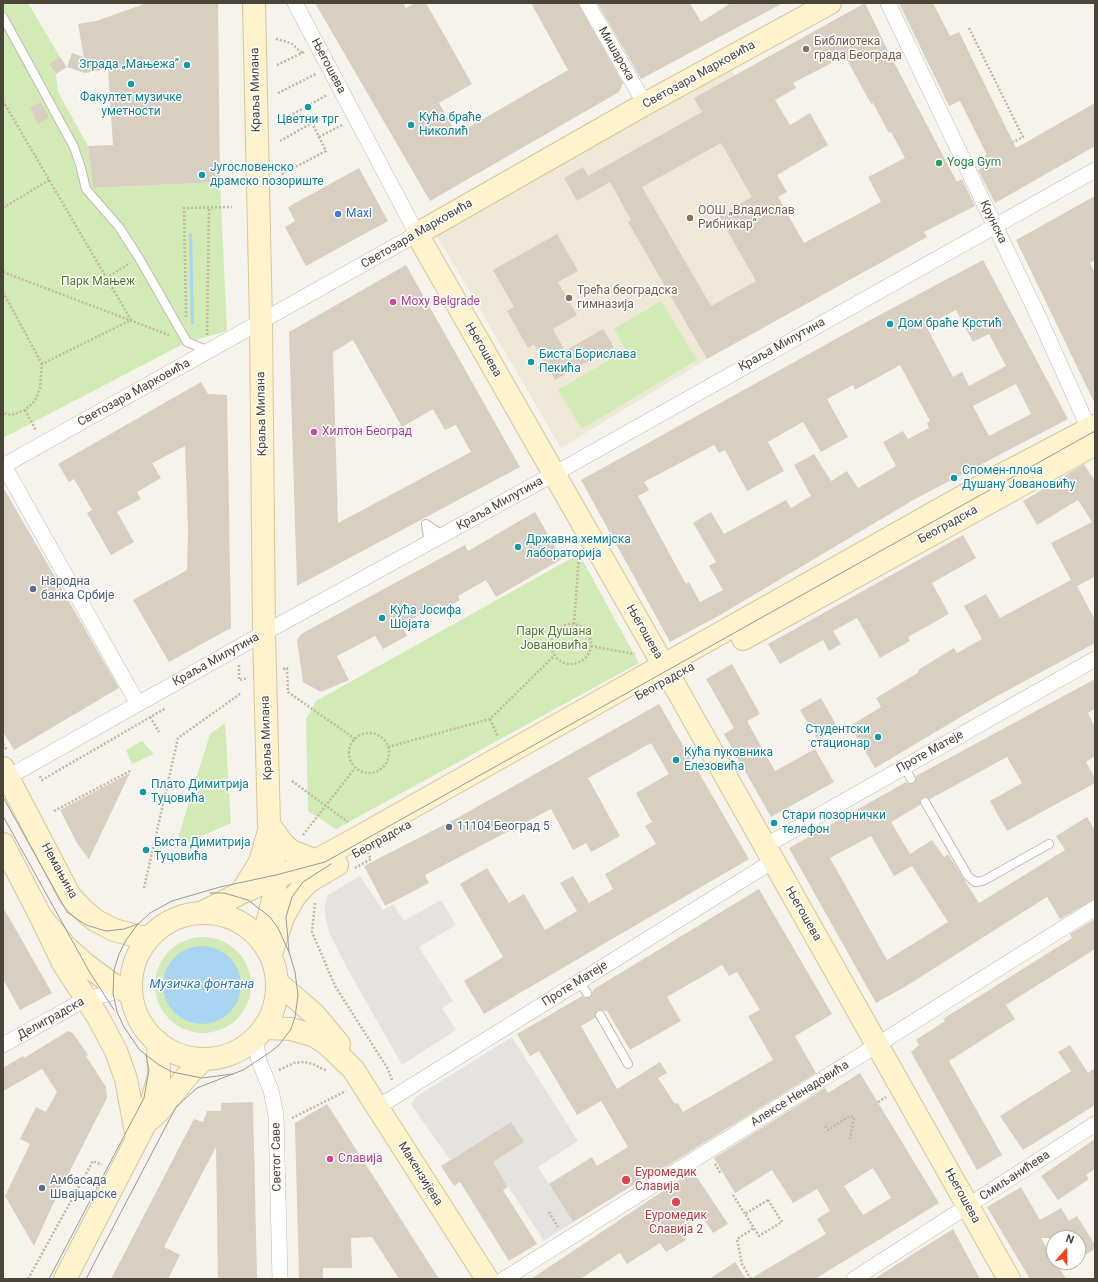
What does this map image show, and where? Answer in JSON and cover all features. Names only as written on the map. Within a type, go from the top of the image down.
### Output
[{"type":"main road","name":"Краља Милана","points":[[254,3],[261,323],[264,633],[269,825],[276,878],[266,948]]},
{"type":"main road","name":"Светозара Марковића","points":[[417,234],[645,104],[830,3]]},
{"type":"main road","name":"Његошева","points":[[417,234],[668,672],[1009,1279]]},
{"type":"main road","name":"Београдска","points":[[266,948],[278,928],[288,906],[299,890],[312,879],[668,672],[992,480],[1094,435]]},
{"type":"main road","name":"Београдска","points":[[241,893],[316,861],[668,672]]},
{"type":"main road","name":"Немањина","points":[[5,775],[70,896],[95,920],[114,930],[148,938]]},
{"type":"main road","name":"Краља Милана","points":[[241,893],[260,862],[267,842],[269,825]]},
{"type":"main road","points":[[269,825],[283,844],[291,851],[316,861]]},
{"type":"main road","points":[[3,844],[63,963],[116,1051],[142,1130]]},
{"type":"main road","points":[[203,912],[241,893]]},
{"type":"main road","points":[[203,912],[217,914],[238,921],[250,929],[266,948],[278,983],[274,1009],[260,1033],[231,1054],[204,1059],[176,1053],[158,1042],[142,1024],[128,992],[134,964],[148,938],[172,919],[187,914],[203,912]]},
{"type":"main road","points":[[41,917],[64,946],[112,984],[128,992]]},
{"type":"main road","name":"Макензијева","points":[[278,983],[314,1014],[345,1053],[348,1081]]},
{"type":"main road","name":"Макензијева","points":[[260,1033],[291,1029],[315,1036],[328,1045],[348,1081],[378,1107],[487,1279]]},
{"type":"main road","points":[[64,1278],[142,1130],[159,1076],[158,1042]]},
{"type":"main road","points":[[142,1130],[187,1076],[204,1059]]},
{"type":"street","name":"Његошева","points":[[295,3],[417,234]]},
{"type":"street","name":"Мишарска","points":[[587,3],[645,104]]},
{"type":"street","name":"Крунска","points":[[888,3],[1094,435]]},
{"type":"street","name":"Краља Милутина","points":[[5,775],[138,704],[554,474],[1095,170]]},
{"type":"street","name":"Светозара Марковића","points":[[3,466],[261,323],[417,234]]},
{"type":"street","points":[[3,466],[138,704]]},
{"type":"street","name":"Проте Матеје","points":[[378,1107],[429,1075],[583,987],[769,853],[1095,659]]},
{"type":"street","name":"Алексе Ненадовића","points":[[504,1279],[1095,908]]},
{"type":"street","name":"Делиградска","points":[[3,1045],[86,999],[128,992]]},
{"type":"street","name":"Светог Саве","points":[[260,1033],[259,1060],[271,1090],[276,1115],[280,1279]]},
{"type":"street","name":"Смиљанићева","points":[[854,1279],[1095,1124]]},
{"type":"lane","points":[[3,17],[74,147],[86,189],[119,227],[139,258],[187,342],[210,351]]},
{"type":"lane","points":[[425,544],[428,537],[425,522],[438,532],[445,534]]},
{"type":"lane","points":[[925,802],[968,876],[975,882],[983,881],[1049,844]]},
{"type":"lane","points":[[600,1015],[628,1064]]},
{"type":"path","points":[[969,28],[1022,137],[1013,142]]},
{"type":"path","points":[[276,39],[291,43],[302,53],[277,65]]},
{"type":"path","points":[[278,92],[313,76]]},
{"type":"path","points":[[279,122],[323,98]]},
{"type":"path","points":[[3,101],[131,320]]},
{"type":"path","points":[[280,141],[312,123],[326,151],[280,175]]},
{"type":"path","points":[[320,137],[343,125]]},
{"type":"path","points":[[3,208],[50,180]]},
{"type":"path","points":[[3,272],[187,342],[184,208],[232,207]]},
{"type":"path","points":[[209,208],[208,338],[214,335]]},
{"type":"path","points":[[106,278],[139,258]]},
{"type":"path","points":[[3,292],[42,364],[40,388],[35,401],[25,410],[11,414],[3,414]]},
{"type":"path","points":[[42,364],[131,320]]},
{"type":"path","points":[[25,410],[32,423]]},
{"type":"path","points":[[574,624],[580,549]]},
{"type":"path","points":[[574,624],[580,626],[588,634],[591,646],[586,658],[575,664],[563,663],[554,656],[550,645],[553,634],[562,626],[574,624]]},
{"type":"path","points":[[591,646],[634,654]]},
{"type":"path","points":[[388,747],[490,719],[554,656]]},
{"type":"path","points":[[232,670],[239,666],[240,680]]},
{"type":"path","points":[[287,668],[288,692],[355,739]]},
{"type":"path","points":[[144,888],[178,738],[240,694]]},
{"type":"path","points":[[42,780],[170,705]]},
{"type":"path","points":[[150,717],[159,732]]},
{"type":"path","points":[[490,719],[501,742]]},
{"type":"path","points":[[366,734],[372,734],[383,739],[388,747],[388,758],[386,763],[378,771],[366,773],[355,768],[350,757],[351,745],[355,739],[366,734]]},
{"type":"path","points":[[302,837],[355,768]]},
{"type":"path","points":[[54,811],[132,770]]},
{"type":"path","points":[[292,782],[352,825]]},
{"type":"path","points":[[350,871],[371,859]]},
{"type":"path","points":[[317,898],[312,918],[312,932],[335,986],[388,1069]]},
{"type":"path","points":[[279,1070],[294,1063],[304,1062],[313,1064],[333,1076]]},
{"type":"path","points":[[292,1118],[348,1081]]},
{"type":"path","points":[[878,1102],[888,1096]]},
{"type":"path","points":[[825,1126],[828,1130],[850,1116],[854,1117],[850,1139]]},
{"type":"path","points":[[28,1279],[93,1161]]},
{"type":"path","points":[[733,1195],[745,1214],[754,1228],[759,1236],[782,1222],[768,1200],[745,1214]]},
{"type":"path","points":[[751,1279],[742,1264],[737,1239],[754,1228]]},
{"type":"shaded area","points":[[730,67],[749,103],[740,108],[787,192],[755,210],[807,303],[725,348],[561,448],[436,234]]},
{"type":"shaded area","points":[[360,876],[383,910],[393,904],[404,921],[441,900],[456,925],[419,947],[453,1001],[442,1008],[456,1030],[402,1065],[329,933],[325,915],[325,904],[328,895]]},
{"type":"shaded area","points":[[512,1037],[578,1141],[538,1167],[573,1222],[544,1241],[492,1162],[511,1122],[450,1160],[411,1104],[417,1096]]},
{"type":"green space","name":"Парк Мањеж","points":[[3,3],[28,3],[60,57],[49,64],[56,75],[58,92],[88,146],[93,188],[220,182],[227,331],[187,342],[3,438]]},
{"type":"green space","points":[[661,301],[697,360],[582,429],[558,390],[626,350],[614,329]]},
{"type":"green space","name":"Парк Душана Јовановића","points":[[579,554],[639,663],[336,829],[308,811],[306,719],[316,701]]},
{"type":"green space","points":[[225,723],[231,823],[175,848],[210,734]]},
{"type":"green space","points":[[142,741],[154,754],[132,764],[126,750]]},
{"type":"green space","name":"Музичка фонтана","points":[[203,937],[221,941],[237,951],[247,967],[251,985],[247,1003],[237,1019],[221,1029],[203,1033],[185,1029],[169,1019],[159,1003],[155,985],[159,967],[169,951],[185,941]]},
{"type":"water","points":[[189,233],[192,233],[194,324],[191,324]]},
{"type":"water","name":"Музичка фонтана","points":[[202,946],[217,949],[224,953],[234,963],[238,970],[241,985],[238,1000],[234,1007],[224,1017],[217,1021],[202,1024],[187,1021],[180,1017],[170,1007],[166,1000],[163,985],[166,970],[170,963],[180,953],[187,949]]},
{"type":"building","name":"Зграда „Мањежа”","points":[[147,3],[218,3],[220,182],[93,188],[88,146],[113,145],[108,69],[85,73],[67,67],[72,53],[84,57],[78,24],[96,21]]},
{"type":"building","points":[[315,3],[403,3],[406,8],[415,3],[426,3],[472,84],[439,103],[457,134],[568,70],[531,3],[578,3],[623,83],[619,92],[430,201]]},
{"type":"building","points":[[597,3],[690,3],[701,22],[731,3],[783,3],[641,79]]},
{"type":"building","points":[[865,3],[889,53],[957,182],[962,179],[975,206],[924,232],[927,237],[707,359],[628,222],[631,220],[610,182],[577,201],[564,178],[583,167],[588,176],[702,112],[694,98]],"holes":[[[845,56],[871,104],[873,103],[889,133],[891,132],[905,158],[868,177],[881,202],[804,243],[778,197],[787,192],[777,175],[828,145],[810,113],[790,125],[775,100],[796,88],[793,83]],[[721,143],[752,197],[719,216],[756,281],[711,306],[642,187]]]},
{"type":"building","points":[[899,3],[933,3],[950,36],[959,32],[1016,148],[1095,103],[1095,146],[995,203],[978,170],[991,163],[960,101],[949,106]]},
{"type":"building","points":[[60,57],[67,67],[56,74],[49,64]]},
{"type":"building","points":[[41,102],[49,118],[38,124],[30,108]]},
{"type":"building","name":"Maxi","points":[[359,168],[388,221],[306,266],[285,227],[295,221],[288,207]]},
{"type":"building","points":[[1095,196],[1095,260],[1090,263],[1095,273],[1095,404],[1016,240]]},
{"type":"building","points":[[557,234],[578,271],[558,282],[577,315],[553,329],[565,351],[603,329],[614,347],[555,380],[534,344],[528,348],[507,311],[514,307],[493,270]]},
{"type":"building","points":[[983,260],[1068,419],[915,499],[720,615],[670,642],[581,480],[872,319]],"holes":[[[956,310],[973,342],[989,334],[1006,366],[969,386],[962,372],[953,377],[926,326]],[[900,365],[930,421],[927,423],[929,428],[908,439],[903,431],[883,442],[896,466],[858,488],[847,471],[831,481],[814,454],[794,465],[811,496],[791,508],[786,500],[724,534],[711,512],[693,523],[716,562],[709,566],[723,590],[700,602],[689,582],[686,584],[638,496],[649,490],[644,482],[714,445],[719,453],[725,450],[747,491],[784,471],[768,442],[803,422],[821,452],[848,437],[827,399],[853,385],[855,390]],[[1016,384],[1031,414],[989,436],[973,406]]]},
{"type":"building","points":[[406,265],[520,467],[297,586],[289,332]],"holes":[[[353,340],[402,427],[433,409],[445,430],[456,425],[471,452],[338,523],[333,352]]]},
{"type":"building","points":[[201,382],[208,394],[227,395],[231,628],[169,662],[133,600],[187,570],[188,532],[185,446],[152,463],[161,478],[137,492],[141,499],[117,512],[134,542],[111,555],[87,513],[92,510],[74,479],[69,482],[58,464]]},
{"type":"building","points":[[1084,464],[1095,481],[1095,577],[1077,586],[1095,620],[1095,643],[986,702],[875,768],[850,726],[881,707],[876,698],[919,672],[918,670],[954,648],[957,653],[982,639],[964,606],[986,594],[1000,618],[1071,580],[1051,543],[1092,522],[1078,500],[1037,525],[1023,501]]},
{"type":"building","name":"Народна банка Србије","points":[[3,487],[119,688],[14,750],[3,732]]},
{"type":"building","points":[[535,512],[562,559],[496,597],[486,580],[458,596],[460,600],[443,610],[439,603],[401,625],[407,636],[383,649],[375,636],[337,656],[349,680],[321,692],[303,682],[297,640],[301,634],[465,545],[468,551]]},
{"type":"building","points":[[963,535],[976,558],[932,583],[949,614],[908,637],[910,641],[880,658],[857,618],[833,631],[841,644],[829,651],[823,640],[780,664],[768,644]]},
{"type":"building","points":[[732,664],[760,714],[747,721],[775,771],[815,749],[834,782],[771,817],[724,734],[734,728],[706,679]]},
{"type":"building","points":[[1095,679],[1095,709],[1088,713],[1095,727],[1095,756],[1086,762],[1095,778],[1095,783],[1007,831],[990,801],[1022,783],[1007,757],[930,799],[923,797],[920,800],[920,805],[891,822],[910,854],[932,840],[944,857],[948,854],[979,903],[1065,850],[1056,836],[1087,817],[1095,830],[1095,899],[1060,919],[1047,897],[903,988],[876,1003],[789,848],[906,782],[914,784],[916,776]],"holes":[[[871,836],[894,876],[912,866],[948,922],[887,960],[830,858]]]},
{"type":"building","points":[[821,698],[838,728],[818,740],[800,710]]},
{"type":"building","points":[[659,704],[749,859],[484,1014],[464,981],[503,957],[460,884],[487,868],[509,903],[524,894],[545,930],[577,911],[560,883],[573,876],[589,903],[613,889],[605,874],[656,844],[645,826],[652,822],[636,793],[669,774],[651,743],[588,778],[620,836],[591,852],[586,843],[573,850],[551,809],[425,875],[429,883],[385,906],[364,866],[459,817]]},
{"type":"building","points":[[130,773],[89,859],[78,845],[60,810]]},
{"type":"building","points":[[759,889],[832,1014],[795,1036],[816,1073],[646,1179],[645,1178],[573,1222],[549,1184],[592,1157],[597,1166],[628,1147],[601,1101],[577,1115],[539,1051],[530,1056],[517,1034],[582,996],[585,998],[590,998],[594,989]],"holes":[[[722,965],[729,976],[737,972],[760,1010],[748,1016],[773,1060],[683,1112],[678,1103],[675,1104],[658,1078],[667,1073],[660,1062],[617,1089],[581,1026],[595,1018],[597,1010],[607,1011],[630,1050],[681,1021],[667,997]]]},
{"type":"building","points":[[3,907],[52,993],[20,1010],[3,979]]},
{"type":"building","points":[[1095,919],[1095,949],[1006,1005],[1015,1019],[949,1061],[1002,1155],[977,1170],[911,1052],[919,1045],[916,1040],[945,1021],[943,1019],[1072,938],[1070,934]]},
{"type":"building","points":[[68,1031],[73,1033],[88,1055],[86,1056],[106,1087],[107,1098],[53,1204],[34,1246],[5,1196],[30,1144],[20,1139],[36,1107],[46,1112],[57,1092],[42,1069],[3,1091],[3,1068],[23,1056],[24,1058]]},
{"type":"building","points":[[1070,1045],[1088,1073],[1095,1068],[1095,1105],[1023,1150],[1000,1116],[1071,1071],[1058,1052]]},
{"type":"building","points":[[860,1073],[939,1203],[815,1279],[750,1279],[826,1234],[817,1219],[830,1211],[817,1189],[793,1203],[772,1170],[735,1193],[714,1158],[825,1088],[828,1093]],"holes":[[[873,1168],[891,1198],[863,1215],[844,1186]]]},
{"type":"building","points":[[253,1102],[257,1279],[218,1279],[216,1147],[164,1247],[180,1255],[168,1279],[111,1279],[194,1119],[203,1122],[207,1111],[221,1111],[221,1103]]},
{"type":"building","points":[[327,1104],[439,1279],[399,1279],[372,1237],[351,1238],[352,1268],[323,1268],[323,1279],[299,1279],[295,1123]]},
{"type":"building","points":[[511,1122],[524,1142],[493,1162],[508,1187],[503,1190],[537,1244],[509,1261],[460,1182],[454,1186],[441,1166]]},
{"type":"building","points":[[1095,1139],[1095,1169],[1086,1175],[1089,1179],[1058,1200],[1041,1176]]},
{"type":"building","points":[[693,1171],[728,1224],[713,1233],[701,1215],[679,1230],[686,1240],[666,1252],[660,1243],[627,1264],[620,1253],[580,1279],[531,1279]]},
{"type":"building","points":[[1021,1187],[1040,1220],[1061,1208],[1069,1221],[1077,1216],[1086,1230],[1046,1230],[1046,1238],[1041,1238],[1046,1246],[1046,1270],[1061,1270],[1066,1279],[1030,1279],[987,1207]]},
{"type":"building","points":[[953,1229],[980,1279],[874,1279],[924,1247]]},
{"type":"building","points":[[1086,1230],[1095,1245],[1095,1249],[1086,1254]]},
{"type":"building","points":[[735,1262],[746,1279],[709,1279]]},
{"type":"tram line","points":[[233,1074],[202,1078],[172,1072],[159,1065],[139,1049],[124,1027],[117,1012],[113,993],[114,970],[119,954],[126,940],[138,924],[150,913],[172,901],[220,887],[276,875],[325,862],[1095,431]]},
{"type":"tram line","points":[[3,797],[67,912],[86,925],[106,931],[124,929],[138,924]]},
{"type":"tram line","points":[[3,816],[89,971],[114,1010]]},
{"type":"tram line","points":[[289,952],[286,917],[292,897],[303,882],[331,864]]},
{"type":"tram line","points":[[86,1279],[176,1107],[197,1088],[243,1070],[269,1053],[279,1045],[291,1029],[295,1017],[298,995],[295,972],[289,952],[278,928],[270,917],[248,900],[224,893],[210,893]]},
{"type":"tram line","points":[[49,1279],[144,1098],[149,1070],[146,1055]]},
{"type":"place","name":"Библиотека града Београда","points":[[806,49]]},
{"type":"place","name":"Зграда „Мањежа”","points":[[187,65]]},
{"type":"place","name":"Факултет музичке уметности","points":[[131,84]]},
{"type":"place","name":"Цветни трг","points":[[308,107]]},
{"type":"place","name":"Кућа браће Николић","points":[[411,125]]},
{"type":"place","name":"Yoga Gym","points":[[939,163]]},
{"type":"place","name":"Југословенско драмско позориште","points":[[202,175]]},
{"type":"place","name":"Maxi","points":[[338,214]]},
{"type":"place","name":"ООШ „Владислав Рибникар”","points":[[690,218]]},
{"type":"place","name":"Трећа београдска гимназија","points":[[569,298]]},
{"type":"place","name":"Moxy Belgrade","points":[[393,302]]},
{"type":"place","name":"Дом браће Крстић","points":[[890,324]]},
{"type":"place","name":"Биста Борислава Пекића","points":[[531,362]]},
{"type":"place","name":"Хилтон Београд","points":[[314,432]]},
{"type":"place","name":"Спомен-плоча Душану Јовановићу","points":[[954,478]]},
{"type":"place","name":"Државна хемијска лабораторија","points":[[518,547]]},
{"type":"place","name":"Народна банка Србије","points":[[33,589]]},
{"type":"place","name":"Кућа Јосифа Шојата","points":[[382,618]]},
{"type":"place","name":"Студентски стационар","points":[[878,737]]},
{"type":"place","name":"Кућа пуковника Елезовића","points":[[676,760]]},
{"type":"place","name":"Плато Димитрија Туцовића","points":[[143,792]]},
{"type":"place","name":"Стари позорнички телефон","points":[[774,823]]},
{"type":"place","name":"11104 Београд 5","points":[[449,827]]},
{"type":"place","name":"Биста Димитрија Туцовића","points":[[146,850]]},
{"type":"place","name":"Славија","points":[[330,1159]]},
{"type":"place","name":"Еуромедик Славија","points":[[626,1180]]},
{"type":"place","name":"Амбасада Швајцарске","points":[[42,1188]]},
{"type":"place","name":"Еуромедик Славија 2","points":[[676,1202]]}]
